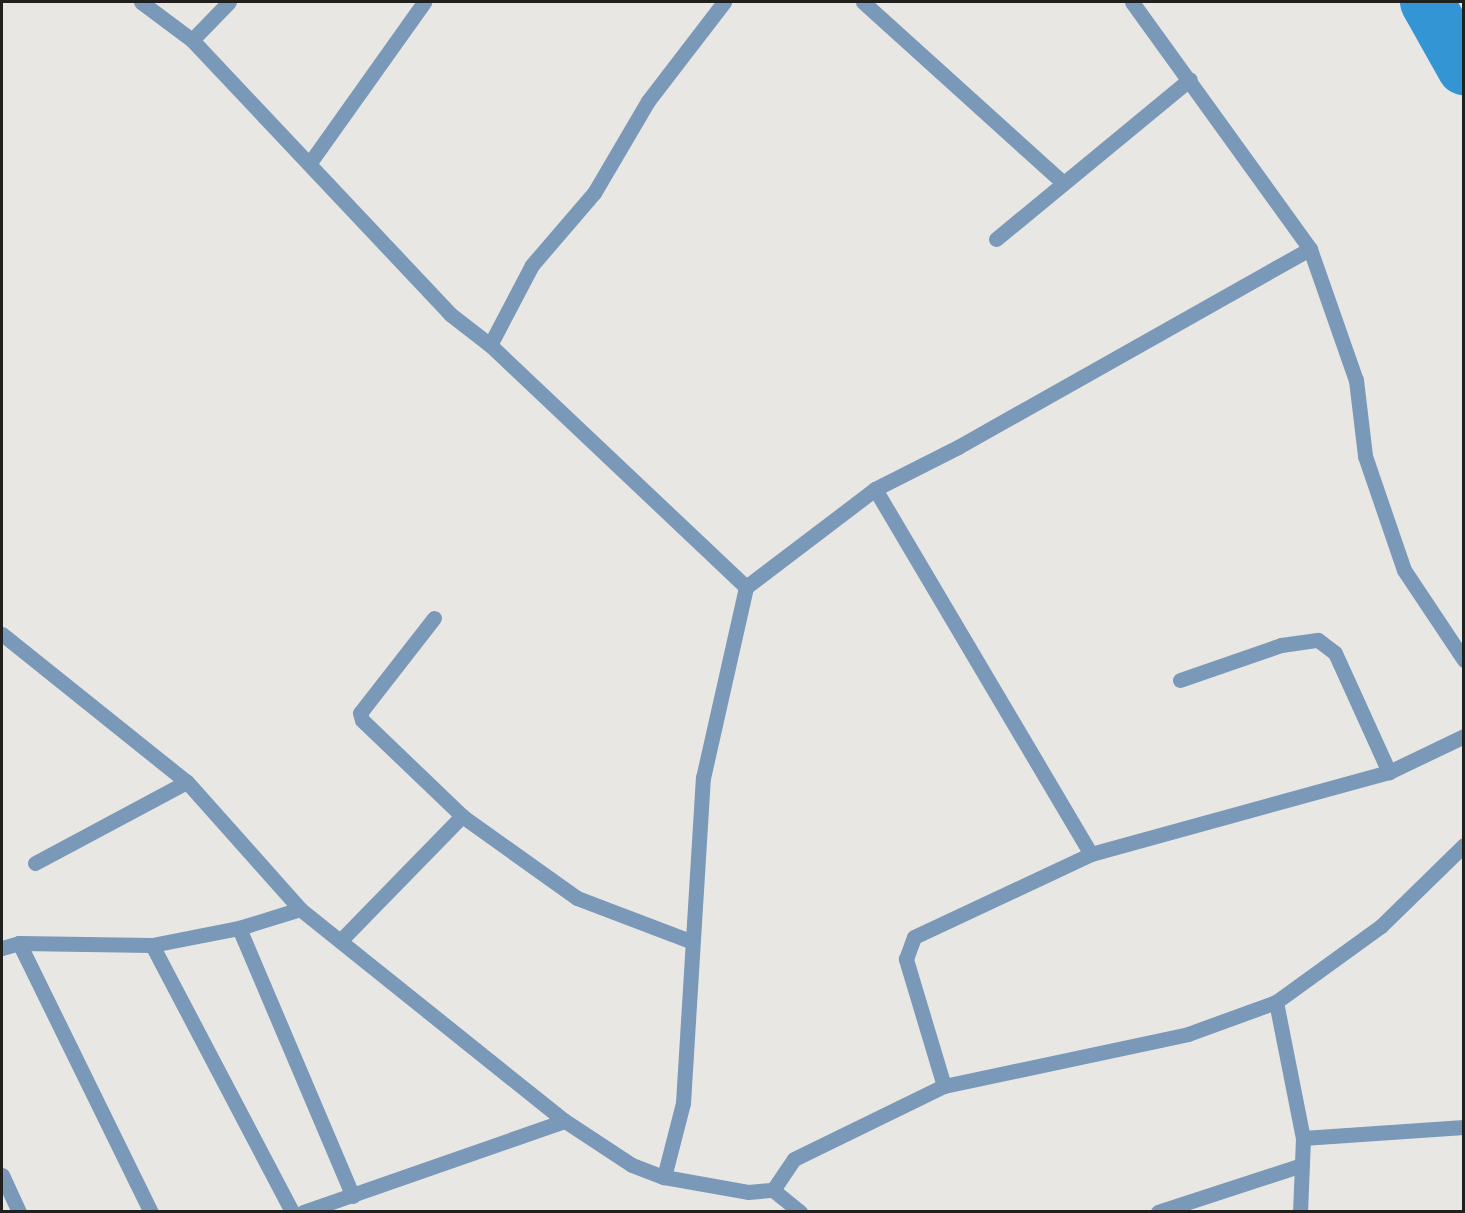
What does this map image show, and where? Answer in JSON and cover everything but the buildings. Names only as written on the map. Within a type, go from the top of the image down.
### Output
[{"type":"street","points":[[141,2],[192,40],[450,314],[490,345],[746,587]]},
{"type":"street","points":[[192,40],[229,2]]},
{"type":"street","points":[[309,164],[424,2]]},
{"type":"street","points":[[490,345],[532,265],[594,193],[648,101],[724,2]]},
{"type":"street","points":[[863,2],[1063,183]]},
{"type":"street","points":[[1132,2],[1190,79],[1310,249],[1356,380],[1365,456],[1404,570],[1464,660]]},
{"type":"street","points":[[996,239],[1190,79]]},
{"type":"street","points":[[664,1177],[682,1103],[690,941],[703,778],[746,587],[875,489],[958,447],[1310,249]]},
{"type":"street","points":[[875,489],[1091,854]]},
{"type":"street","points":[[434,618],[360,713],[462,816],[577,898],[690,941]]},
{"type":"street","points":[[2,634],[187,782],[300,909],[565,1122],[632,1165],[664,1177],[748,1192],[773,1190],[800,1212]]},
{"type":"street","points":[[1180,680],[1281,645],[1318,640],[1335,653],[1389,772]]},
{"type":"street","points":[[944,1086],[906,959],[914,937],[1091,854],[1389,772],[1464,736]]},
{"type":"street","points":[[35,863],[187,782]]},
{"type":"street","points":[[340,941],[462,816]]},
{"type":"street","points":[[773,1190],[794,1159],[944,1086],[1188,1034],[1276,1002],[1381,926],[1464,845]]},
{"type":"street","points":[[2,948],[19,943],[152,945],[239,928],[300,909]]},
{"type":"street","points":[[239,928],[353,1196]]},
{"type":"street","points":[[19,943],[151,1212]]},
{"type":"street","points":[[152,945],[292,1212]]},
{"type":"street","points":[[1276,1002],[1303,1138],[1300,1212]]},
{"type":"street","points":[[308,1211],[565,1122]]},
{"type":"street","points":[[1303,1138],[1464,1127]]},
{"type":"street","points":[[1158,1212],[1302,1165]]},
{"type":"street","points":[[2,1175],[19,1212]]},
{"type":"waterway","points":[[1427,2],[1464,68]]}]
